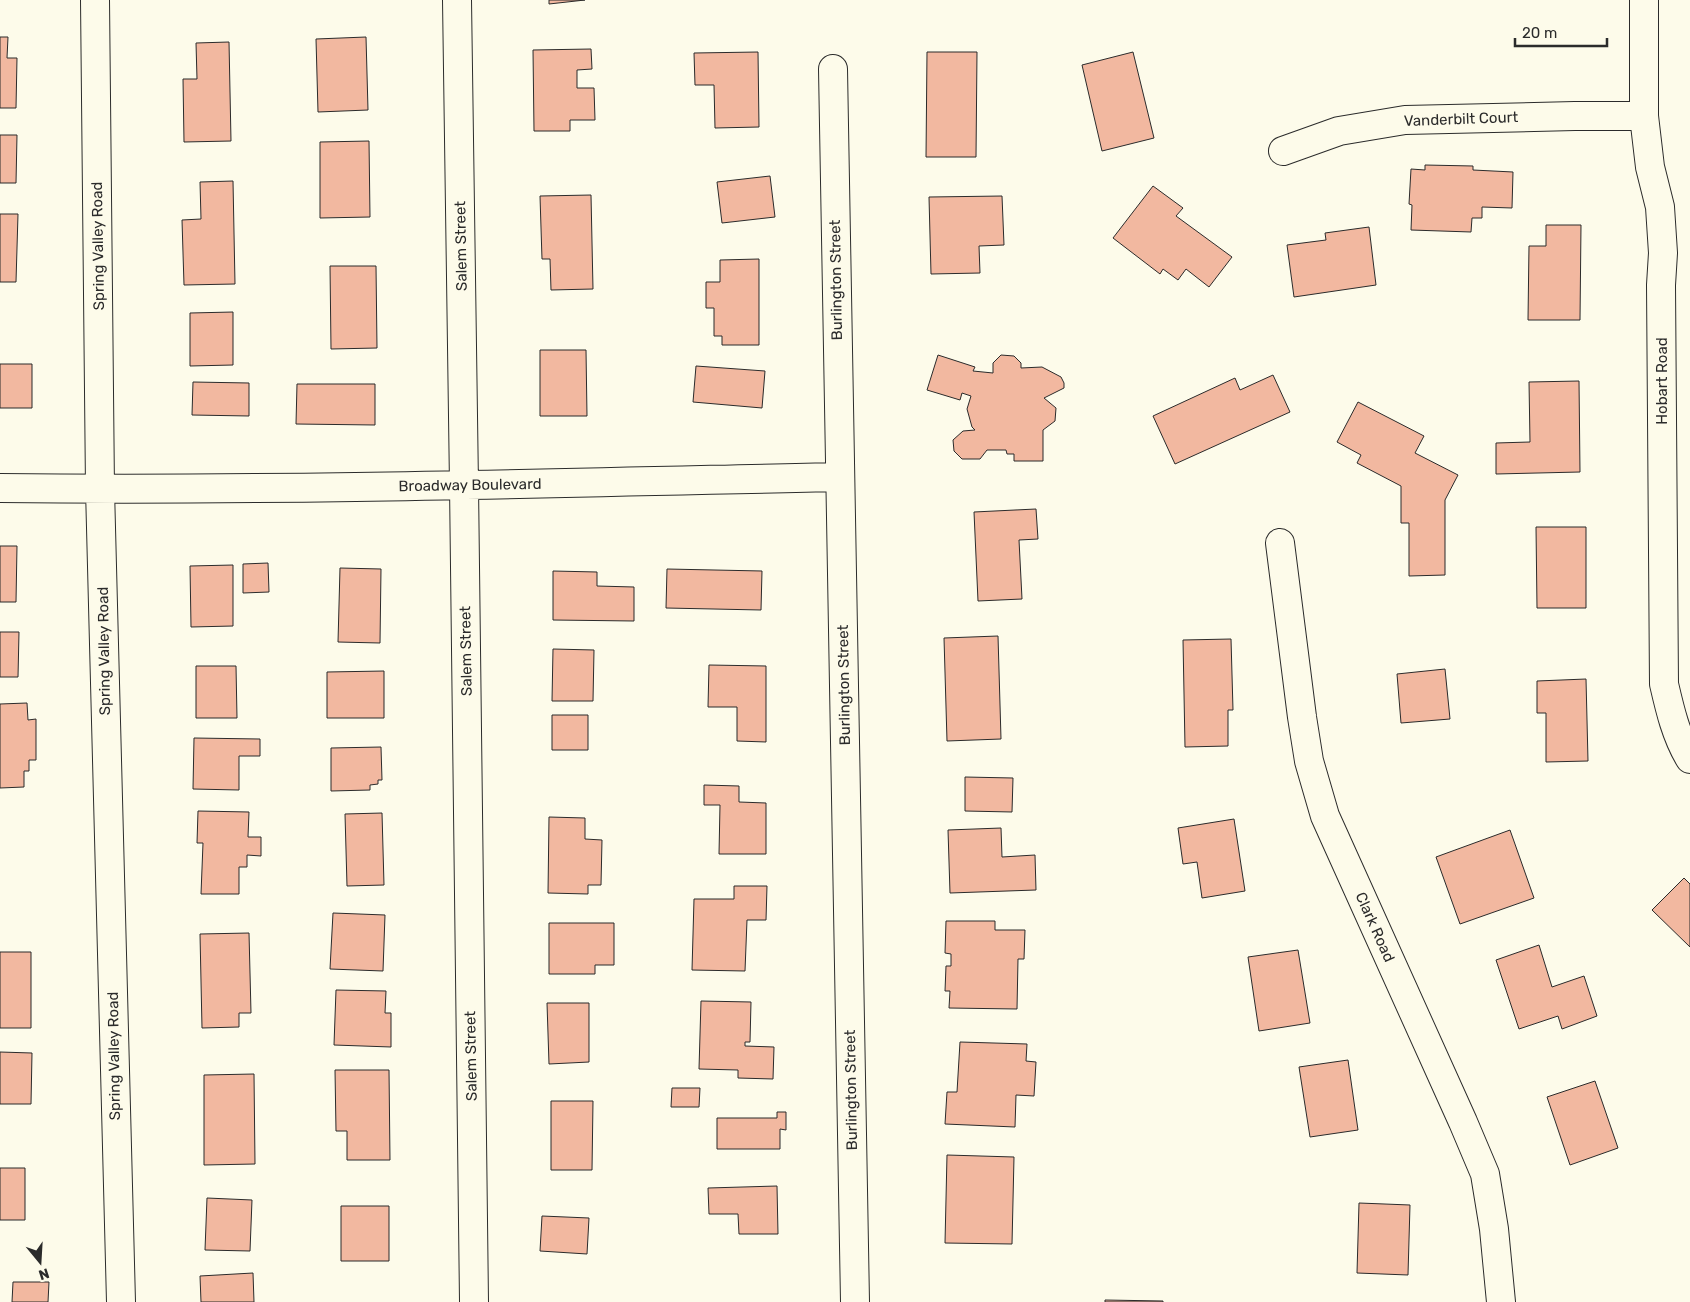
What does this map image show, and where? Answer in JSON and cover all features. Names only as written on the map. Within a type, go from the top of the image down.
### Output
[{"type":"street","name":"Spring Valley Road","points":[[95,0],[100,490],[121,1302]]},
{"type":"street","name":"Salem Street","points":[[457,0],[474,1302]]},
{"type":"street","name":"Hobart Road","points":[[1644,0],[1644,116],[1650,167],[1660,207],[1664,253],[1661,285],[1664,684],[1671,716],[1682,747],[1690,760]]},
{"type":"street","name":"Burlington Street","points":[[833,68],[856,1302]]},
{"type":"street","name":"Vanderbilt Court","points":[[1283,151],[1339,131],[1405,120],[1644,116]]},
{"type":"street","name":"Broadway Boulevard","points":[[0,488],[100,490],[840,477]]},
{"type":"street","name":"Clark Road","points":[[1280,542],[1302,717],[1309,761],[1319,798],[1325,816],[1485,1174],[1494,1229],[1500,1302]]},
{"type":"building","points":[[549,0],[585,0],[549,4]]},
{"type":"building","points":[[0,37],[8,37],[7,58],[17,58],[16,108],[0,108]]},
{"type":"building","points":[[366,37],[368,110],[318,112],[316,39]]},
{"type":"building","points":[[229,42],[231,141],[184,142],[183,79],[197,79],[196,43]]},
{"type":"building","points":[[591,49],[592,69],[577,70],[577,88],[594,88],[595,120],[570,120],[570,131],[534,131],[533,50]]},
{"type":"building","points":[[758,52],[759,127],[715,128],[714,85],[695,85],[694,53]]},
{"type":"building","points":[[927,52],[977,52],[976,157],[926,157]]},
{"type":"building","points":[[1133,52],[1154,138],[1102,151],[1082,65]]},
{"type":"building","points":[[0,135],[17,135],[16,183],[0,183]]},
{"type":"building","points":[[369,141],[370,217],[320,218],[320,142]]},
{"type":"building","points":[[1425,165],[1473,166],[1473,170],[1513,172],[1512,208],[1482,207],[1482,218],[1472,218],[1471,232],[1411,230],[1412,205],[1409,204],[1411,169],[1425,170]]},
{"type":"building","points":[[770,176],[775,217],[722,223],[717,182]]},
{"type":"building","points":[[233,181],[235,284],[184,285],[182,220],[201,219],[200,182]]},
{"type":"building","points":[[1153,186],[1183,208],[1176,216],[1232,257],[1209,287],[1186,269],[1178,280],[1163,269],[1160,274],[1113,238]]},
{"type":"building","points":[[591,195],[593,289],[551,290],[550,259],[542,259],[540,196]]},
{"type":"building","points":[[1002,196],[1004,245],[979,246],[980,273],[931,274],[929,197]]},
{"type":"building","points":[[0,214],[18,214],[16,282],[0,282]]},
{"type":"building","points":[[1546,225],[1581,225],[1580,320],[1528,320],[1529,246],[1546,246]]},
{"type":"building","points":[[1369,227],[1376,285],[1294,297],[1287,245],[1326,240],[1325,233]]},
{"type":"building","points":[[759,259],[759,345],[722,345],[722,336],[714,336],[714,308],[706,308],[706,282],[720,282],[720,260]]},
{"type":"building","points":[[330,266],[376,266],[377,348],[331,349]]},
{"type":"building","points":[[233,312],[233,365],[190,366],[190,313]]},
{"type":"building","points":[[540,350],[586,350],[587,416],[540,416]]},
{"type":"building","points":[[938,355],[975,367],[973,371],[993,373],[993,363],[1001,355],[1014,356],[1021,363],[1021,368],[1042,367],[1061,377],[1064,388],[1044,398],[1056,408],[1055,421],[1043,430],[1043,461],[1014,461],[1014,454],[1007,454],[1006,450],[987,450],[980,459],[962,459],[954,451],[953,440],[963,431],[975,430],[972,427],[967,409],[971,396],[962,393],[960,400],[927,390]]},
{"type":"building","points":[[0,364],[32,364],[32,408],[0,408]]},
{"type":"building","points":[[696,366],[765,371],[762,408],[693,402]]},
{"type":"building","points":[[1273,375],[1290,412],[1175,464],[1153,416],[1235,378],[1240,390]]},
{"type":"building","points":[[1579,381],[1580,472],[1496,474],[1496,443],[1530,442],[1529,382]]},
{"type":"building","points":[[193,382],[249,383],[249,416],[192,415]]},
{"type":"building","points":[[297,384],[375,384],[375,425],[296,424]]},
{"type":"building","points":[[1358,402],[1424,436],[1415,453],[1458,475],[1445,500],[1445,575],[1409,576],[1409,523],[1401,523],[1401,486],[1357,463],[1361,455],[1337,442]]},
{"type":"building","points":[[1036,509],[1038,539],[1019,540],[1022,599],[978,601],[974,512]]},
{"type":"building","points":[[1536,527],[1586,527],[1586,608],[1537,608]]},
{"type":"building","points":[[0,546],[17,546],[16,602],[0,602]]},
{"type":"building","points":[[268,563],[269,592],[243,593],[243,564]]},
{"type":"building","points":[[233,565],[233,626],[191,627],[190,566]]},
{"type":"building","points":[[340,568],[381,569],[380,643],[338,642]]},
{"type":"building","points":[[667,569],[762,571],[761,610],[666,608]]},
{"type":"building","points":[[553,571],[597,572],[597,586],[634,587],[634,621],[553,620]]},
{"type":"building","points":[[0,632],[19,632],[18,677],[0,677]]},
{"type":"building","points":[[998,636],[1001,739],[947,741],[944,638]]},
{"type":"building","points":[[1231,639],[1233,710],[1228,710],[1228,746],[1185,747],[1183,640]]},
{"type":"building","points":[[553,649],[594,650],[593,701],[552,701]]},
{"type":"building","points":[[709,665],[766,666],[766,742],[737,741],[737,707],[708,707]]},
{"type":"building","points":[[196,666],[236,666],[237,718],[196,718]]},
{"type":"building","points":[[1445,669],[1450,719],[1401,723],[1397,674]]},
{"type":"building","points":[[384,671],[384,718],[327,718],[327,672]]},
{"type":"building","points":[[1586,679],[1588,761],[1546,762],[1546,713],[1537,713],[1537,681]]},
{"type":"building","points":[[27,703],[28,720],[36,719],[36,760],[29,760],[29,771],[24,771],[24,787],[0,788],[0,704]]},
{"type":"building","points":[[552,715],[588,715],[588,750],[552,750]]},
{"type":"building","points":[[194,738],[260,739],[260,756],[239,756],[239,790],[193,789]]},
{"type":"building","points":[[381,747],[382,780],[378,780],[378,784],[370,785],[370,790],[331,791],[331,748]]},
{"type":"building","points":[[965,777],[1013,778],[1012,812],[965,811]]},
{"type":"building","points":[[704,785],[739,786],[739,802],[766,803],[766,854],[719,854],[720,805],[704,805]]},
{"type":"building","points":[[198,811],[249,812],[248,837],[261,837],[261,856],[247,855],[247,867],[239,867],[239,894],[201,894],[203,843],[197,843]]},
{"type":"building","points":[[382,813],[384,885],[347,886],[345,814]]},
{"type":"building","points":[[549,817],[585,818],[585,839],[602,840],[601,885],[588,885],[588,894],[548,893]]},
{"type":"building","points":[[1234,819],[1245,891],[1202,898],[1197,862],[1183,864],[1178,828]]},
{"type":"building","points":[[1001,828],[1002,857],[1035,855],[1036,890],[950,893],[948,830]]},
{"type":"building","points":[[1510,830],[1534,898],[1460,924],[1436,857]]},
{"type":"building","points":[[1684,878],[1690,884],[1690,947],[1652,910]]},
{"type":"building","points":[[734,886],[767,886],[766,920],[747,920],[745,971],[692,970],[694,899],[734,899]]},
{"type":"building","points":[[333,913],[385,915],[383,971],[330,969]]},
{"type":"building","points":[[946,921],[995,921],[995,930],[1025,930],[1024,959],[1018,959],[1017,1009],[949,1008],[950,991],[945,991],[946,966],[951,966],[951,954],[945,953]]},
{"type":"building","points":[[549,923],[614,923],[614,965],[595,965],[595,974],[549,974]]},
{"type":"building","points":[[249,933],[251,1013],[239,1013],[239,1027],[202,1028],[200,934]]},
{"type":"building","points":[[1539,945],[1552,987],[1584,976],[1597,1016],[1562,1029],[1558,1016],[1519,1029],[1496,960]]},
{"type":"building","points":[[1298,950],[1310,1023],[1259,1031],[1248,957]]},
{"type":"building","points":[[0,952],[31,952],[31,1028],[0,1028]]},
{"type":"building","points":[[336,990],[386,991],[385,1013],[391,1013],[391,1047],[334,1045]]},
{"type":"building","points":[[701,1001],[751,1002],[750,1042],[745,1042],[745,1046],[774,1047],[773,1079],[738,1078],[738,1070],[699,1069]]},
{"type":"building","points":[[547,1003],[589,1003],[589,1062],[549,1064]]},
{"type":"building","points":[[960,1042],[1027,1044],[1026,1061],[1036,1062],[1034,1096],[1016,1095],[1015,1127],[945,1124],[947,1092],[957,1092]]},
{"type":"building","points":[[0,1052],[32,1053],[31,1104],[0,1104]]},
{"type":"building","points":[[1348,1060],[1358,1130],[1310,1137],[1299,1067]]},
{"type":"building","points":[[335,1070],[389,1070],[390,1160],[347,1160],[347,1131],[336,1131]]},
{"type":"building","points":[[254,1074],[255,1164],[204,1165],[204,1075]]},
{"type":"building","points":[[1595,1081],[1618,1148],[1570,1165],[1547,1097]]},
{"type":"building","points":[[672,1088],[700,1088],[699,1107],[671,1107]]},
{"type":"building","points":[[551,1101],[593,1101],[592,1170],[551,1170]]},
{"type":"building","points":[[777,1112],[786,1112],[786,1130],[780,1129],[780,1149],[717,1149],[717,1118],[777,1118]]},
{"type":"building","points":[[947,1155],[1014,1157],[1012,1244],[945,1243]]},
{"type":"building","points":[[0,1168],[25,1168],[25,1220],[0,1220]]},
{"type":"building","points":[[777,1186],[778,1234],[739,1234],[738,1214],[709,1214],[708,1188]]},
{"type":"building","points":[[207,1198],[252,1200],[250,1251],[205,1250]]},
{"type":"building","points":[[1359,1203],[1410,1205],[1408,1275],[1357,1273]]},
{"type":"building","points":[[341,1206],[389,1206],[389,1261],[341,1261]]},
{"type":"building","points":[[542,1216],[589,1218],[587,1254],[540,1251]]},
{"type":"building","points":[[253,1273],[254,1302],[201,1302],[200,1276]]},
{"type":"building","points":[[13,1282],[49,1282],[48,1302],[12,1302]]},
{"type":"building","points":[[1105,1300],[1163,1301],[1163,1302],[1105,1302]]}]
